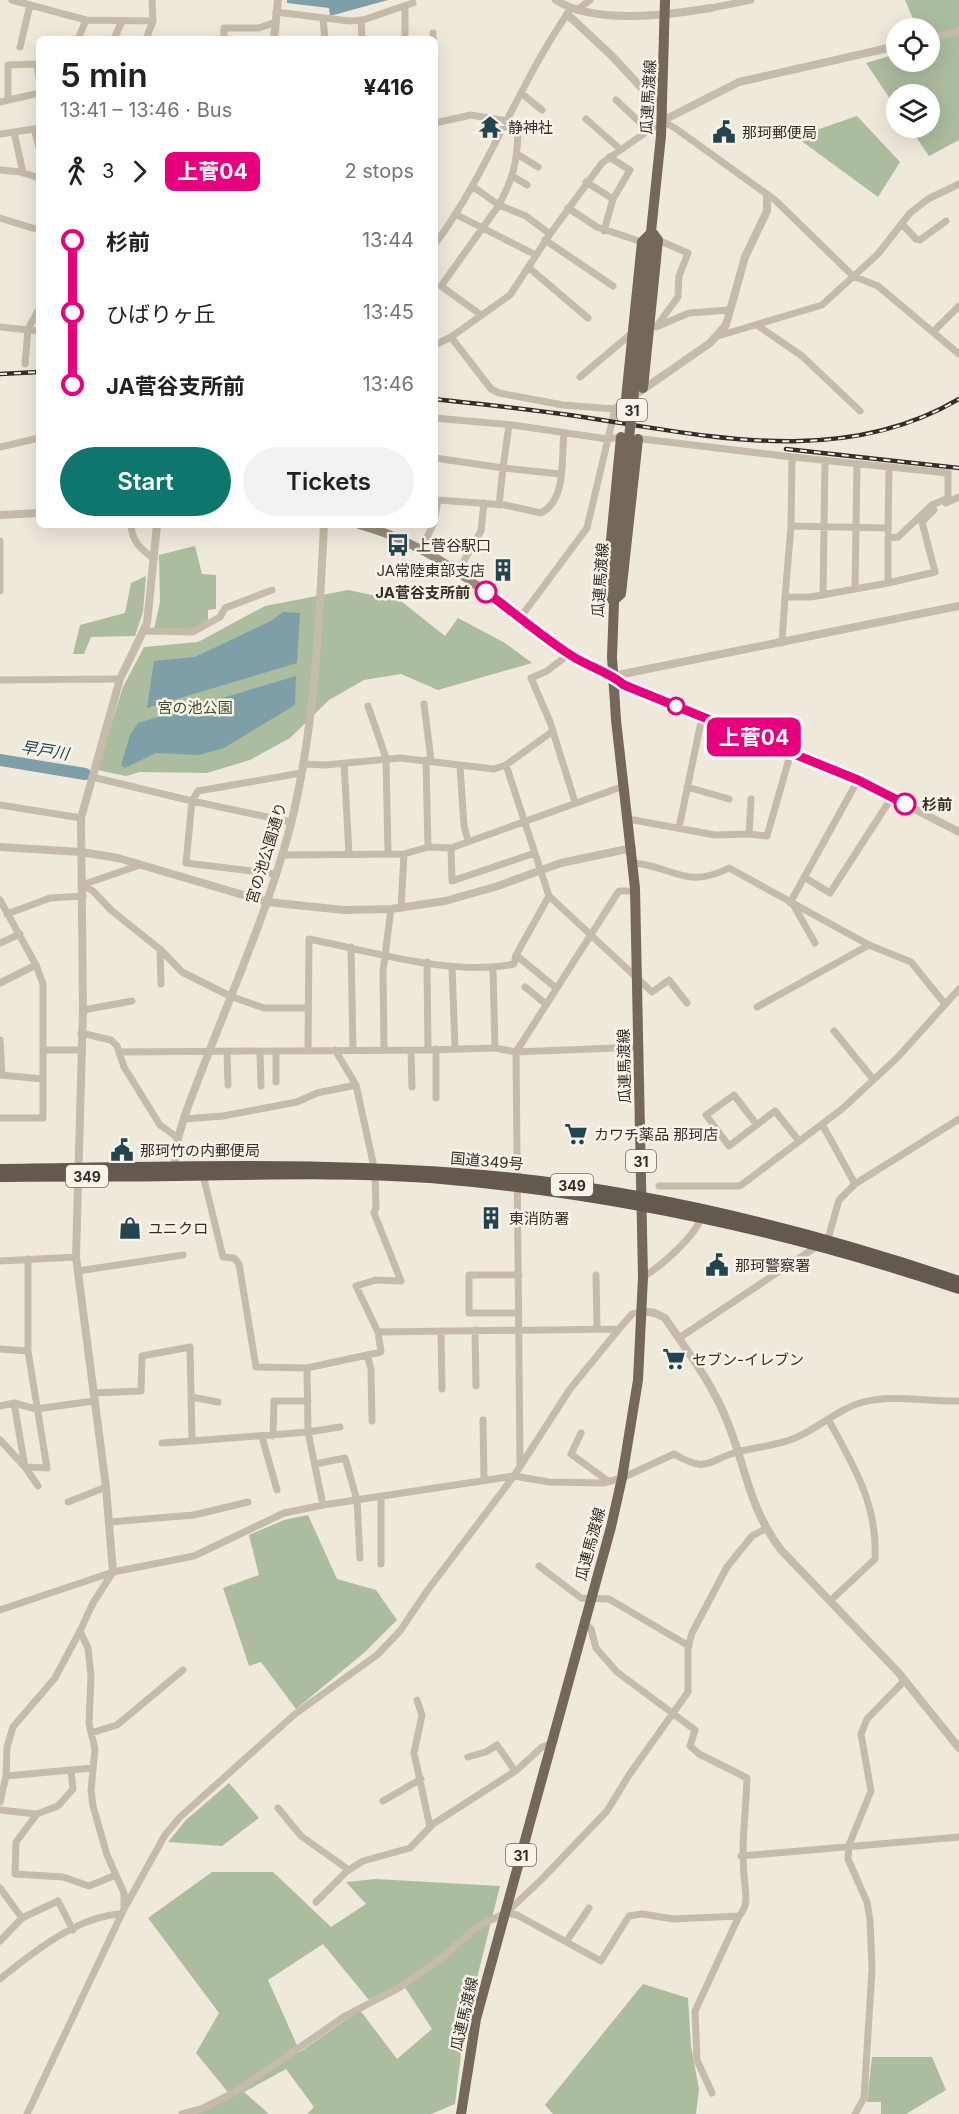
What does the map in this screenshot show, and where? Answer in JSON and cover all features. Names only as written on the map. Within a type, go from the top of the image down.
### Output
[{"type":"highway","name":"国道349号","points":[[0,1169],[77,1172],[374,1172],[518,1182],[642,1201],[824,1242],[959,1281]]},
{"type":"highway","name":"国道349号","points":[[174,1171],[203,1175],[374,1172]]},
{"type":"highway","name":"国道349号","points":[[0,1178],[77,1172]]},
{"type":"highway","name":"国道349号","points":[[642,1201],[701,1217],[824,1242],[959,1289]]},
{"type":"main road","name":"瓜連馬渡線","points":[[462,2114],[476,2019],[622,1478],[638,1380],[643,1277],[638,977],[632,848],[613,676],[613,602],[642,318],[655,236],[662,116],[665,0]]},
{"type":"main road","points":[[626,399],[642,242],[655,236],[652,330],[643,387]]},
{"type":"main road","points":[[621,437],[606,591],[613,602],[621,594],[638,439]]},
{"type":"main road","points":[[368,528],[421,549],[458,571],[569,654],[593,669],[613,676]]},
{"type":"street","points":[[12,0],[86,20],[153,21]]},
{"type":"street","points":[[147,36],[153,21],[152,0]]},
{"type":"street","points":[[274,36],[278,0]]},
{"type":"street","points":[[556,0],[572,11],[662,116],[675,128],[775,200],[853,276],[878,286],[959,354]]},
{"type":"street","points":[[438,240],[472,186],[521,93],[572,11],[590,0]]},
{"type":"street","points":[[572,11],[665,14],[751,0]]},
{"type":"street","points":[[276,12],[323,19],[361,20],[413,3]]},
{"type":"street","points":[[20,47],[30,4]]},
{"type":"street","points":[[405,6],[405,36]]},
{"type":"street","points":[[323,19],[324,36]]},
{"type":"street","points":[[79,36],[86,20]]},
{"type":"street","points":[[361,20],[362,36]]},
{"type":"street","points":[[115,36],[122,21]]},
{"type":"street","points":[[224,36],[224,27],[259,28],[276,22]]},
{"type":"street","points":[[940,36],[959,31]]},
{"type":"street","points":[[438,344],[451,337],[510,295],[586,182],[609,157],[648,130],[662,116],[739,82],[886,49]]},
{"type":"street","points":[[8,100],[8,65],[36,64]]},
{"type":"street","points":[[521,93],[542,111]]},
{"type":"street","points":[[0,102],[36,94]]},
{"type":"street","points":[[616,100],[648,130]]},
{"type":"street","points":[[438,122],[471,115],[506,123],[518,133],[514,177],[499,205],[441,286],[481,315]]},
{"type":"street","points":[[586,119],[620,149]]},
{"type":"street","points":[[0,134],[36,129]]},
{"type":"street","points":[[14,132],[23,172]]},
{"type":"street","points":[[517,154],[538,167]]},
{"type":"street","points":[[604,231],[613,200],[630,170],[609,157]]},
{"type":"street","points":[[0,170],[23,172],[36,177]]},
{"type":"street","points":[[514,177],[527,185]]},
{"type":"street","points":[[586,182],[613,200]]},
{"type":"street","points":[[520,618],[587,528],[615,409],[718,336],[822,305],[878,254],[902,224],[928,199],[959,184]]},
{"type":"street","points":[[472,186],[499,205],[526,216],[548,237],[614,286]]},
{"type":"street","points":[[718,336],[730,310],[745,257],[767,211],[767,196]]},
{"type":"street","points":[[568,208],[604,231],[642,242]]},
{"type":"street","points":[[455,214],[536,255]]},
{"type":"street","points":[[0,218],[36,229]]},
{"type":"street","points":[[902,224],[920,240],[946,221]]},
{"type":"street","points":[[652,330],[678,297],[679,276],[688,253],[655,236]]},
{"type":"street","points":[[528,267],[588,318]]},
{"type":"street","points":[[933,332],[959,306]]},
{"type":"street","points":[[652,330],[689,313],[730,310]]},
{"type":"street","points":[[25,364],[28,329],[36,314]]},
{"type":"street","points":[[757,325],[802,356],[860,411]]},
{"type":"street","points":[[0,327],[36,330]]},
{"type":"street","points":[[580,377],[632,333]]},
{"type":"street","points":[[451,337],[491,389],[499,393],[563,405],[615,409]]},
{"type":"street","points":[[438,418],[509,425],[607,439],[621,437],[948,473],[948,498],[932,506],[898,537],[888,538]]},
{"type":"street","points":[[499,505],[509,425]]},
{"type":"street","points":[[438,500],[484,503],[541,513],[553,507],[560,491],[564,433]]},
{"type":"street","points":[[0,447],[36,439]]},
{"type":"street","points":[[782,643],[791,526],[792,457]]},
{"type":"street","points":[[438,458],[560,474]]},
{"type":"street","points":[[823,595],[825,461]]},
{"type":"street","points":[[855,589],[857,464]]},
{"type":"street","points":[[888,582],[889,468]]},
{"type":"street","points":[[785,597],[801,598],[823,595],[935,572],[922,522],[933,510],[959,496]]},
{"type":"street","points":[[458,571],[481,531],[484,503]]},
{"type":"street","points":[[0,515],[36,513]]},
{"type":"street","points":[[791,526],[888,528]]},
{"type":"street","points":[[131,528],[138,546],[154,559]]},
{"type":"street","points":[[0,1802],[7,1747],[13,1726],[55,1678],[93,1604],[113,1572],[106,1487],[76,1257],[82,1010],[81,818],[120,679],[143,631],[150,608],[157,528]]},
{"type":"street","name":"宮の池公園通り","points":[[174,1171],[178,1138],[184,1119],[267,902],[291,822],[312,708],[324,528]]},
{"type":"street","points":[[421,549],[432,528]]},
{"type":"street","points":[[0,541],[0,591]]},
{"type":"street","points":[[143,631],[193,632],[220,617],[225,608],[272,590]]},
{"type":"street","points":[[613,676],[959,606]]},
{"type":"street","points":[[569,654],[547,671],[531,678],[553,731],[575,802]]},
{"type":"street","points":[[613,676],[631,688],[858,780],[958,830]]},
{"type":"street","points":[[0,680],[120,679]]},
{"type":"street","points":[[424,704],[429,760],[428,847]]},
{"type":"street","points":[[368,706],[386,758],[388,854]]},
{"type":"street","points":[[679,828],[702,717]]},
{"type":"street","points":[[276,874],[186,862],[192,801],[198,791],[302,768],[386,758],[429,760],[494,770],[506,765],[553,731]]},
{"type":"street","points":[[628,819],[715,835],[767,836],[791,752]]},
{"type":"street","points":[[344,763],[349,854]]},
{"type":"street","points":[[506,765],[549,896],[652,992],[669,980],[687,1003]]},
{"type":"street","points":[[460,766],[464,826],[468,840]]},
{"type":"street","points":[[92,777],[291,822]]},
{"type":"street","points":[[792,905],[804,878],[858,780]]},
{"type":"street","points":[[282,855],[404,854],[428,847],[451,848],[524,819],[624,786]]},
{"type":"street","points":[[687,788],[729,799]]},
{"type":"street","points":[[804,878],[831,893],[892,797]]},
{"type":"street","points":[[749,834],[751,799]]},
{"type":"street","points":[[0,805],[81,818]]},
{"type":"street","points":[[0,847],[81,852],[118,858],[267,902],[319,909],[401,908],[473,893],[577,859],[632,848]]},
{"type":"street","points":[[451,848],[452,881],[535,853]]},
{"type":"street","points":[[401,908],[404,854]]},
{"type":"street","points":[[633,863],[694,879],[714,875],[729,868],[792,905],[869,945],[910,962],[945,1004]]},
{"type":"street","points":[[82,885],[140,865]]},
{"type":"street","points":[[82,885],[93,891],[111,910],[160,950],[182,972],[230,996],[264,1008],[307,1008]]},
{"type":"street","points":[[520,1464],[516,1052],[619,891],[635,891]]},
{"type":"street","points":[[7,914],[50,898],[83,896]]},
{"type":"street","points":[[308,1051],[309,939],[427,963],[493,969],[514,964],[516,955],[549,896]]},
{"type":"street","points":[[0,900],[36,965],[43,984],[43,1118],[0,1118]]},
{"type":"street","points":[[792,905],[815,943]]},
{"type":"street","points":[[384,1049],[385,954],[391,909]]},
{"type":"street","points":[[0,943],[20,934]]},
{"type":"street","points":[[757,1007],[869,945]]},
{"type":"street","points":[[351,947],[353,1050]]},
{"type":"street","points":[[160,950],[161,984]]},
{"type":"street","points":[[516,955],[556,988]]},
{"type":"street","points":[[427,963],[436,1098]]},
{"type":"street","points":[[0,983],[36,965]]},
{"type":"street","points":[[452,967],[455,1047]]},
{"type":"street","points":[[493,969],[495,1048]]},
{"type":"street","points":[[525,987],[546,1004]]},
{"type":"street","points":[[659,1186],[740,1186],[842,1109],[897,1058],[959,989]]},
{"type":"street","points":[[82,1010],[132,1001]]},
{"type":"street","points":[[834,1031],[873,1079]]},
{"type":"street","points":[[81,1033],[111,1040],[120,1052],[135,1087],[160,1125],[178,1138]]},
{"type":"street","points":[[0,1040],[1,1075],[43,1078]]},
{"type":"street","points":[[120,1052],[432,1050],[455,1047],[495,1048],[516,1052],[639,1047]]},
{"type":"street","points":[[42,1050],[80,1050]]},
{"type":"street","points":[[203,1175],[223,1257],[234,1258],[239,1264],[256,1367],[308,1368],[381,1352],[378,1332],[356,1286],[376,1280],[400,1281],[374,1213],[376,1208],[374,1172],[356,1085],[335,1050]]},
{"type":"street","points":[[411,1050],[412,1087]]},
{"type":"street","points":[[227,1051],[228,1085]]},
{"type":"street","points":[[260,1051],[261,1086]]},
{"type":"street","points":[[276,1051],[276,1082]]},
{"type":"street","points":[[184,1119],[223,1116],[297,1102],[317,1093],[356,1085]]},
{"type":"street","points":[[757,1125],[734,1095],[706,1115],[729,1146],[775,1112],[799,1141]]},
{"type":"street","points":[[679,1338],[824,1242],[839,1200],[855,1184],[959,1119]]},
{"type":"street","points":[[822,1124],[855,1184]]},
{"type":"street","points":[[643,1277],[688,1237],[699,1225],[701,1217]]},
{"type":"street","points":[[78,1271],[183,1255]]},
{"type":"street","points":[[0,1261],[76,1257]]},
{"type":"street","points":[[25,1467],[47,1468],[28,1351],[28,1259]]},
{"type":"street","points":[[519,1275],[469,1275],[469,1313],[519,1313]]},
{"type":"street","points":[[596,1275],[597,1329]]},
{"type":"street","points":[[27,2114],[123,1911],[165,1835],[180,1817],[295,1714],[377,1655],[400,1631],[427,1591],[514,1476],[570,1389],[632,1314],[642,1311],[655,1313],[665,1318],[724,1414],[755,1509],[765,1529],[905,1680],[959,1748]]},
{"type":"street","points":[[378,1332],[619,1329]]},
{"type":"street","points":[[475,1330],[476,1386]]},
{"type":"street","points":[[441,1331],[442,1389]]},
{"type":"street","points":[[0,1406],[14,1403],[36,1409],[94,1397],[141,1391],[142,1356],[190,1347],[192,1442]]},
{"type":"street","points":[[0,1349],[28,1351]]},
{"type":"street","points":[[367,1355],[371,1369],[372,1421]]},
{"type":"street","points":[[308,1368],[308,1431],[323,1505]]},
{"type":"street","points":[[191,1397],[218,1402]]},
{"type":"street","points":[[0,1610],[113,1572],[194,1556],[284,1513],[484,1479],[514,1476],[549,1482],[586,1484],[608,1481],[622,1478],[674,1454],[694,1465],[717,1461],[738,1452],[767,1447],[795,1438],[830,1420],[848,1407],[867,1401],[909,1398],[959,1401]]},
{"type":"street","points":[[273,1436],[274,1401],[308,1401]]},
{"type":"street","points":[[14,1403],[25,1467]]},
{"type":"street","points":[[483,1419],[484,1479]]},
{"type":"street","points":[[830,1420],[868,1497],[876,1538],[875,1558],[830,1601]]},
{"type":"street","points":[[162,1443],[262,1437],[340,1427]]},
{"type":"street","points":[[581,1433],[571,1454],[608,1481]]},
{"type":"street","points":[[262,1437],[277,1490]]},
{"type":"street","points":[[0,1440],[25,1467],[38,1486]]},
{"type":"street","points":[[315,1464],[345,1458],[357,1500],[360,1558]]},
{"type":"street","points":[[68,1502],[81,1499],[106,1487]]},
{"type":"street","points":[[381,1496],[381,1564]]},
{"type":"street","points":[[109,1522],[194,1515],[249,1502]]},
{"type":"street","points":[[183,2114],[201,2109],[236,2092],[345,2016],[399,1988],[444,1956],[478,1926],[506,1913],[607,1811],[688,1692],[689,1646],[703,1609],[727,1567],[752,1536],[765,1529]]},
{"type":"street","points":[[539,1566],[581,1598],[609,1599],[689,1646]]},
{"type":"street","points":[[584,1623],[591,1629],[596,1648],[617,1672],[695,1730],[690,1746],[699,1754],[747,1778],[741,1856],[746,1899],[744,1911],[695,2011],[697,2060],[712,2093]]},
{"type":"street","points":[[80,1631],[88,1648],[91,1733],[95,1749],[93,1806],[124,1893],[123,1911]]},
{"type":"street","points":[[91,1733],[117,1725],[183,1670]]},
{"type":"street","points":[[855,2114],[864,2098],[872,1969],[867,1902],[851,1867],[849,1845],[871,1791],[861,1734],[867,1719],[905,1680]]},
{"type":"street","points":[[417,1700],[422,1715],[414,1753],[430,1827]]},
{"type":"street","points":[[316,1902],[349,1870],[363,1862],[410,1848],[430,1827],[515,1772],[542,1747],[551,1744]]},
{"type":"street","points":[[468,1757],[486,1752],[496,1745],[515,1772]]},
{"type":"street","points":[[4,1770],[93,1768]]},
{"type":"street","points":[[0,1810],[37,1814],[58,1806],[73,1789],[71,1770]]},
{"type":"street","points":[[383,1801],[421,1779]]},
{"type":"street","points":[[278,1808],[302,1836],[349,1870]]},
{"type":"street","points":[[37,1814],[16,1842],[15,1874],[63,1877],[89,1886],[116,1875]]},
{"type":"street","points":[[741,1856],[959,1837]]},
{"type":"street","points":[[0,1888],[22,1918]]},
{"type":"street","points":[[0,1941],[22,1918],[58,1901],[73,1930]]},
{"type":"street","points":[[566,1942],[589,1908]]},
{"type":"street","points":[[0,1979],[48,1942],[123,1911]]},
{"type":"street","points":[[506,1913],[517,1915],[601,1961],[629,1916],[642,1914],[673,1919],[740,1916]]},
{"type":"green space","points":[[905,0],[959,0],[959,140],[929,156],[917,138],[940,138],[940,84],[886,84],[886,93],[866,63],[886,57],[886,72],[940,72],[940,18],[913,18]]},
{"type":"green space","points":[[857,116],[900,162],[878,197],[796,137]]},
{"type":"green space","points":[[195,546],[202,574],[216,575],[216,609],[208,610],[208,620],[196,629],[154,629],[160,602],[159,555]]},
{"type":"green space","points":[[146,576],[143,612],[135,636],[91,637],[84,654],[73,654],[80,625],[125,613],[131,583]]},
{"type":"green space","name":"宮の池公園","points":[[348,590],[377,596],[392,594],[445,636],[458,618],[505,643],[532,663],[438,690],[401,674],[364,680],[329,700],[290,738],[250,760],[207,773],[140,772],[126,776],[97,770],[123,687],[144,647],[198,642],[265,606]]},
{"type":"green space","points":[[308,1515],[337,1579],[376,1590],[397,1620],[365,1652],[296,1709],[261,1662],[249,1666],[223,1588],[259,1575],[249,1535],[284,1520]]},
{"type":"green space","points":[[229,1783],[259,1818],[222,1846],[168,1842],[186,1820]]},
{"type":"green space","points":[[212,1872],[273,1872],[331,1927],[366,1904],[346,1882],[376,1879],[500,1886],[464,2030],[455,2104],[431,2114],[307,2114],[314,2107],[286,2069],[244,2092],[269,2114],[194,2114],[231,2096],[196,2053],[219,2013],[148,1918]],"holes":[[[323,1944],[369,2000],[402,1983],[432,2029],[397,2059],[360,2010],[300,2052],[268,1980]]]},
{"type":"green space","points":[[643,1984],[688,1998],[691,2046],[699,2089],[696,2114],[553,2114],[545,2105]]},
{"type":"green space","points":[[872,2057],[932,2057],[946,2090],[906,2114],[881,2114],[881,2102],[867,2102]]},
{"type":"water","points":[[287,0],[388,0],[330,16],[329,8],[287,3]]},
{"type":"water","points":[[283,612],[300,613],[297,663],[147,708],[154,661],[195,657],[271,621]]},
{"type":"water","points":[[296,676],[295,705],[224,748],[199,755],[156,753],[125,768],[121,765],[130,735],[138,723]]},
{"type":"waterway","name":"早戸川","points":[[0,760],[85,774]]},
{"type":"railway","points":[[0,374],[36,372]]},
{"type":"railway","points":[[438,399],[551,412],[683,433],[777,441],[824,440],[870,433],[915,420],[959,399]]},
{"type":"railway","points":[[786,449],[959,468]]},
{"type":"bus line","name":"上菅04","points":[[486,592],[569,654],[600,673],[613,676],[624,685],[858,780],[905,804]]},
{"type":"place","name":"静神社","points":[[490,127]]},
{"type":"place","name":"那珂郵便局","points":[[724,132]]},
{"type":"place","name":"上菅谷駅口","points":[[398,545]]},
{"type":"place","name":"JA常陸東部支店","points":[[503,570]]},
{"type":"place","name":"JA菅谷支所前","points":[[486,592]]},
{"type":"place","name":"杉前","points":[[905,804]]},
{"type":"place","name":"カワチ薬品 那珂店","points":[[576,1134]]},
{"type":"place","name":"那珂竹の内郵便局","points":[[122,1150]]},
{"type":"place","name":"東消防署","points":[[491,1218]]},
{"type":"place","name":"ユニクロ","points":[[130,1228]]},
{"type":"place","name":"那珂警察署","points":[[717,1265]]},
{"type":"place","name":"セブン-イレブン","points":[[674,1359]]}]
